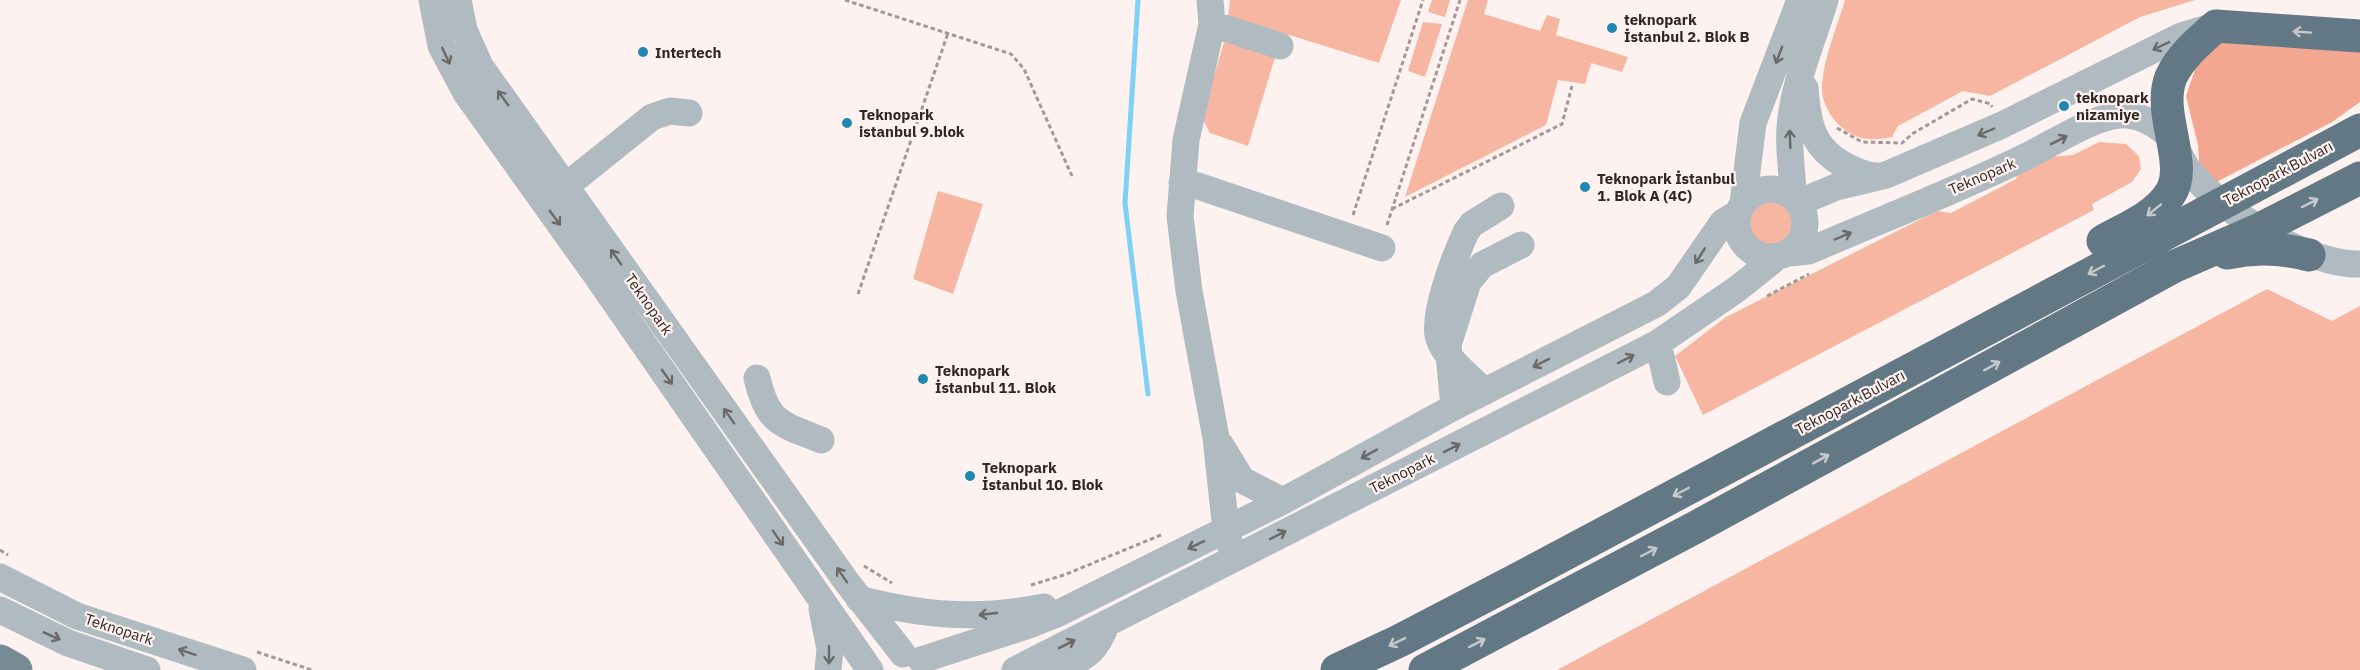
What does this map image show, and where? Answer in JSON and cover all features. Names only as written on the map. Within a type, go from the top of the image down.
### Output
[{"type":"highway","points":[[1733,465],[1770,426],[1785,414],[2136,223],[2157,209],[2170,194],[2177,180],[2168,113],[2171,79],[2180,62],[2216,26],[2360,36]]},
{"type":"highway","name":"Teknopark Bulvarı","points":[[1337,670],[1419,631],[2360,130]]},
{"type":"highway","points":[[1425,670],[1696,527],[2173,267],[2260,229],[2360,178]]},
{"type":"highway","points":[[2173,267],[2238,251],[2288,250],[2309,255]]},
{"type":"main road","points":[[0,661],[16,670]]},
{"type":"street","name":"Teknopark","points":[[432,0],[441,46],[466,93],[872,670],[885,660],[918,661],[1029,625],[1226,530],[1484,391],[1656,304],[1678,287],[1723,222],[1751,195],[1761,190],[1772,189],[1783,191],[1796,200]]},
{"type":"street","name":"Teknopark","points":[[458,0],[464,30],[480,66],[859,599],[918,661]]},
{"type":"street","name":"Teknopark","points":[[1800,0],[1753,123],[1737,225],[1739,236],[1745,246],[1754,253],[1766,257],[1809,251],[2022,159],[2098,120],[2113,115],[2140,117],[2171,139]]},
{"type":"street","name":"Teknopark","points":[[1015,670],[1658,343],[1796,246],[1805,226],[1804,216],[1796,200],[1790,129],[1794,100],[1825,0]]},
{"type":"street","points":[[1233,558],[1226,530],[1216,438],[1182,247],[1180,216],[1182,183],[1186,141],[1211,7],[1280,46]]},
{"type":"street","points":[[1796,200],[1836,187],[1886,175],[2002,125],[2181,36],[2216,26]]},
{"type":"street","name":"Teknopark","points":[[1804,69],[1809,125],[1818,144],[1837,161],[1849,168],[1872,177],[1886,175]]},
{"type":"street","points":[[566,186],[652,117],[670,111],[689,113]]},
{"type":"street","points":[[2171,139],[2190,173],[2222,202],[2260,229],[2309,255],[2360,264]]},
{"type":"street","points":[[1182,183],[1384,237]]},
{"type":"street","points":[[1484,391],[1448,354],[1438,338],[1439,313],[1463,239],[1472,224],[1501,206]]},
{"type":"street","points":[[1454,407],[1448,345],[1472,275],[1482,265],[1521,245]]},
{"type":"street","points":[[1658,343],[1667,382]]},
{"type":"street","points":[[757,378],[765,405],[778,423],[821,440]]},
{"type":"street","points":[[1216,438],[1242,480],[1283,501]]},
{"type":"street","name":"Teknopark","points":[[0,577],[77,616],[243,670]]},
{"type":"street","name":"Teknopark","points":[[820,599],[828,635],[830,663],[828,670]]},
{"type":"street","name":"Teknopark","points":[[859,599],[914,612],[972,616],[1027,610],[1087,599]]},
{"type":"street","name":"Teknopark","points":[[0,609],[68,643],[147,670]]},
{"type":"street","points":[[1060,670],[1091,653],[1096,648],[1107,623]]},
{"type":"path","points":[[845,0],[1006,51],[1020,63],[1072,176]]},
{"type":"path","points":[[1351,224],[1423,0]]},
{"type":"path","points":[[1384,237],[1460,0]]},
{"type":"path","points":[[858,294],[948,33]]},
{"type":"path","points":[[1392,209],[1562,124],[1572,86]]},
{"type":"shaded area","points":[[1230,0],[1401,0],[1379,63],[1228,16]]},
{"type":"shaded area","points":[[1432,0],[1450,0],[1445,17],[1428,12]]},
{"type":"shaded area","points":[[1468,0],[1488,0],[1484,14],[1540,31],[1547,15],[1560,19],[1556,35],[1628,57],[1622,72],[1591,63],[1585,84],[1558,80],[1546,125],[1405,197]]},
{"type":"shaded area","points":[[1845,0],[2195,0],[2140,17],[1990,96],[1963,91],[1898,126],[1892,137],[1869,139],[1851,134],[1835,121],[1829,113],[1822,94],[1825,64]]},
{"type":"shaded area","points":[[1423,22],[1442,24],[1425,77],[1408,71]]},
{"type":"shaded area","points":[[1225,38],[1275,57],[1248,146],[1210,133],[1202,118]]},
{"type":"shaded area","points":[[2225,40],[2360,44],[2360,102],[2332,122],[2201,190],[2198,145],[2186,96],[2198,61]]},
{"type":"shaded area","points":[[2099,142],[2126,144],[2139,156],[2141,169],[2132,182],[2092,204],[2094,210],[1703,415],[1675,356],[1726,317],[1937,211],[1951,213],[2016,179],[2022,159],[2073,155]]},
{"type":"shaded area","points":[[938,191],[983,204],[953,294],[913,279]]},
{"type":"shaded area","points":[[1771,201],[1786,208],[1793,223],[1786,238],[1771,245],[1756,238],[1749,223],[1756,208]]},
{"type":"shaded area","points":[[2267,289],[2332,321],[2360,306],[2360,670],[1557,670]]},
{"type":"waterway","points":[[1138,0],[1125,203],[1148,394]]},
{"type":"place","name":"teknopark İstanbul 2. Blok B","points":[[1612,28]]},
{"type":"place","name":"Intertech","points":[[643,52]]},
{"type":"place","name":"teknopark nizamiye","points":[[2064,106]]},
{"type":"place","name":"Teknopark istanbul 9.blok","points":[[847,123]]},
{"type":"place","name":"Teknopark İstanbul 1. Blok A (4C)","points":[[1585,187]]},
{"type":"place","name":"Teknopark İstanbul 11. Blok","points":[[923,379]]},
{"type":"place","name":"Teknopark İstanbul 10. Blok","points":[[970,476]]}]
